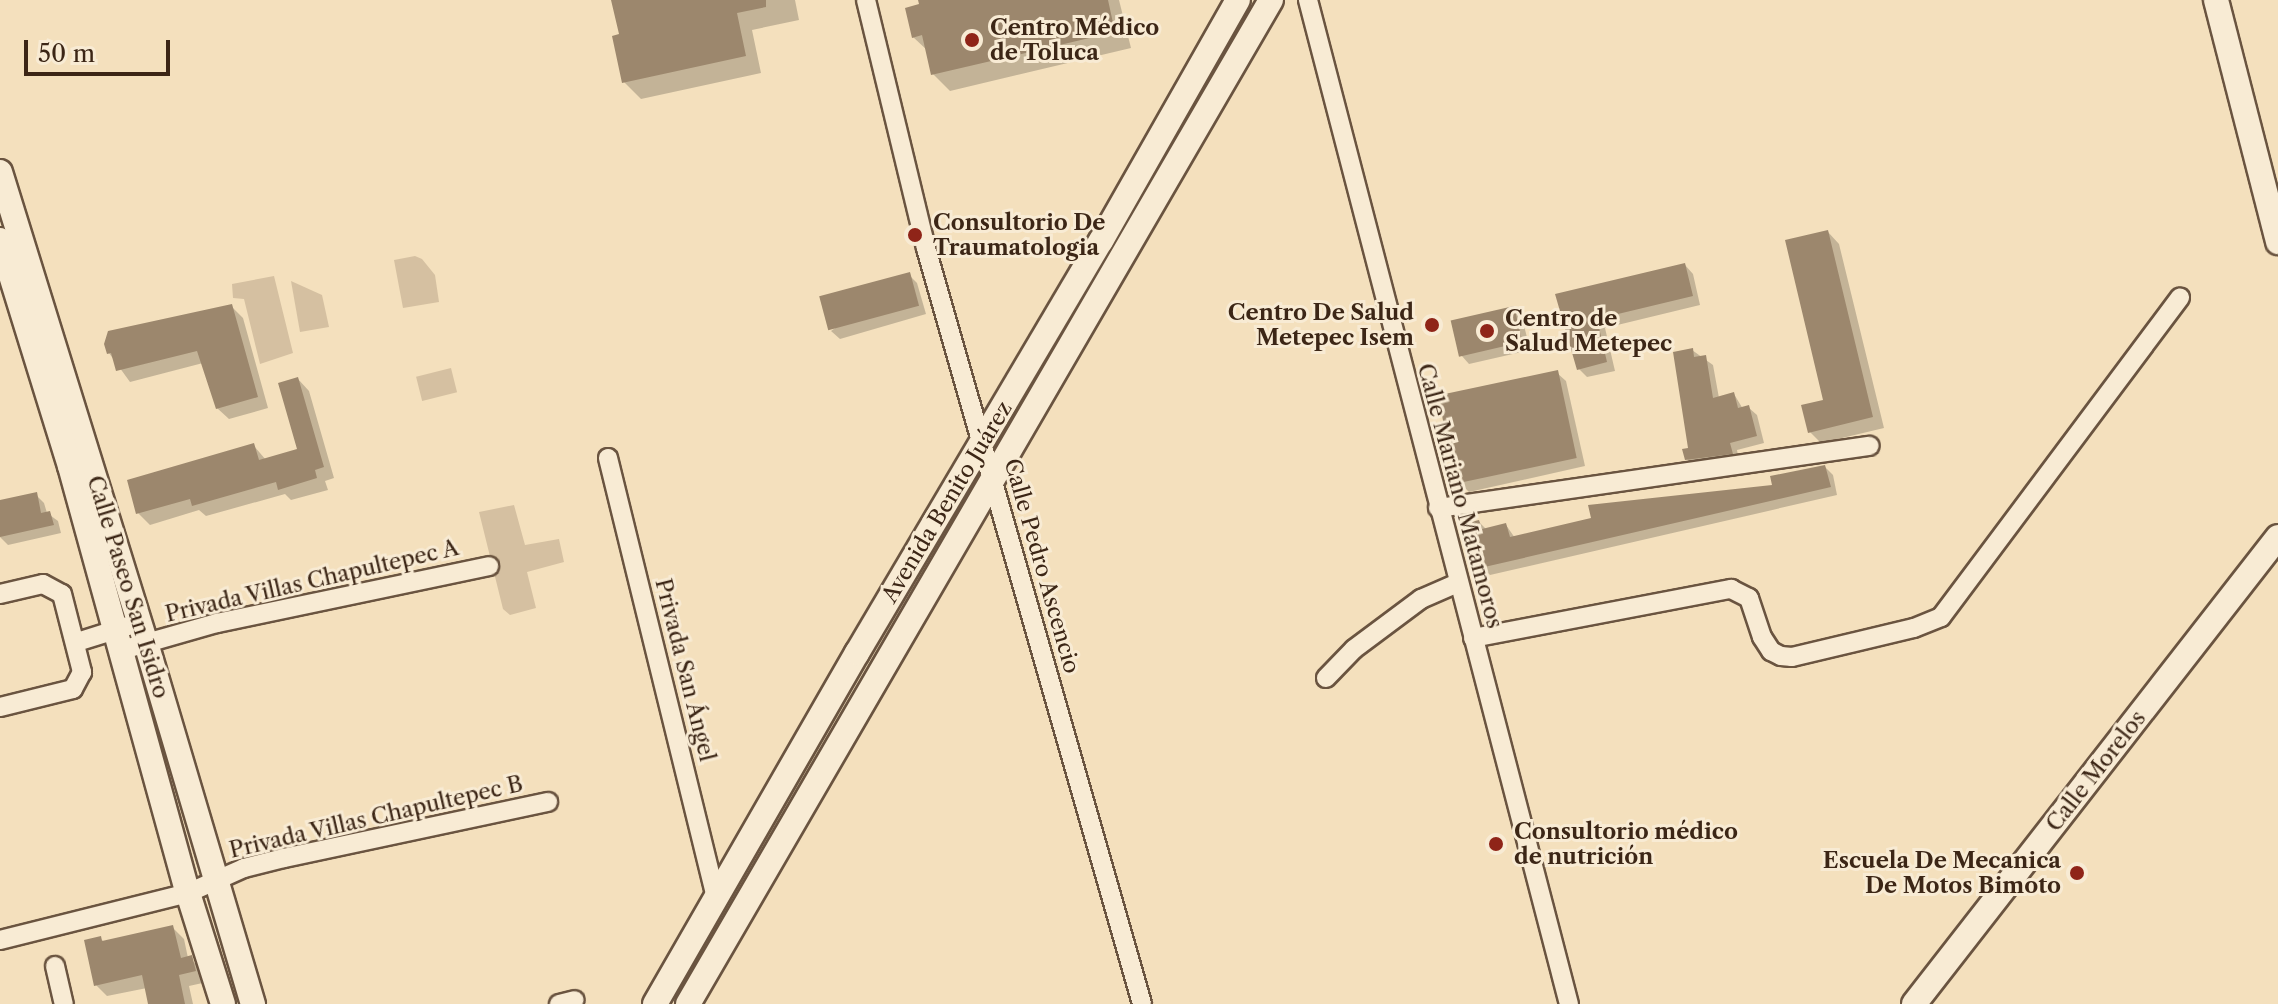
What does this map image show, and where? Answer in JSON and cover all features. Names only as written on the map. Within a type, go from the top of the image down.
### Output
[{"type":"main road","name":"Avenida Benito Juárez","points":[[655,1004],[715,895],[982,444],[1238,0]]},
{"type":"main road","name":"Avenida Benito Juárez","points":[[688,1004],[1271,0]]},
{"type":"main road","points":[[2216,0],[2278,242]]},
{"type":"main road","name":"Calle Paseo San Isidro","points":[[0,172],[131,636],[156,773],[188,893],[223,1004]]},
{"type":"main road","name":"Calle Paseo San Isidro","points":[[0,240],[131,636],[181,766],[253,1004]]},
{"type":"main road","name":"Calle Morelos","points":[[1914,1004],[2278,537]]},
{"type":"main road","points":[[156,773],[181,766]]},
{"type":"street","name":"Calle Pedro Ascencio","points":[[866,0],[926,248],[1142,1004]]},
{"type":"street","name":"Calle Mariano Matamoros","points":[[1308,0],[1569,1004]]},
{"type":"street","points":[[1473,638],[1731,589],[1749,598],[1762,637],[1771,651],[1781,656],[1914,628],[1941,617],[2180,298]]},
{"type":"street","points":[[1438,508],[1870,446]]},
{"type":"street","name":"Privada San Ángel","points":[[608,458],[715,895]]},
{"type":"street","name":"Privada Villas Chapultepec A","points":[[77,642],[217,623],[489,566]]},
{"type":"street","points":[[1326,678],[1354,649],[1421,599],[1458,583]]},
{"type":"street","points":[[0,594],[43,584],[55,587],[62,594],[77,642],[82,672],[73,689],[0,707]]},
{"type":"street","name":"Privada Villas Chapultepec B","points":[[0,940],[188,893],[284,858],[548,802]]},
{"type":"street","points":[[55,966],[64,1004]]},
{"type":"street","points":[[670,978],[681,1004]]},
{"type":"shaded area","points":[[415,256],[422,259],[435,275],[439,302],[403,308],[394,260]]},
{"type":"shaded area","points":[[274,276],[293,353],[260,364],[244,299],[233,298],[232,284]]},
{"type":"shaded area","points":[[291,281],[322,295],[329,327],[300,332]]},
{"type":"shaded area","points":[[451,368],[457,392],[422,401],[416,377]]},
{"type":"shaded area","points":[[514,505],[525,545],[559,539],[564,562],[527,572],[536,608],[510,615],[503,609],[479,512]]},
{"type":"building","points":[[611,0],[766,0],[766,7],[737,13],[746,56],[622,83],[612,36],[619,34]]},
{"type":"building","name":"Centro Médico de Toluca","points":[[918,0],[1108,0],[1115,32],[931,75],[922,35],[912,38],[905,8],[919,4]]},
{"type":"building","points":[[1828,230],[1873,417],[1808,433],[1801,405],[1823,400],[1785,240]]},
{"type":"building","points":[[1685,263],[1693,296],[1597,319],[1607,362],[1577,370],[1555,294]]},
{"type":"building","points":[[910,272],[919,306],[828,330],[819,296]]},
{"type":"building","points":[[232,304],[258,397],[216,409],[197,351],[116,371],[111,353],[107,354],[104,344],[108,331]]},
{"type":"building","name":"Centro de Salud Metepec","points":[[1514,306],[1522,342],[1459,357],[1451,321]]},
{"type":"building","points":[[1693,348],[1694,357],[1706,355],[1713,398],[1734,392],[1738,408],[1749,405],[1757,436],[1730,443],[1733,454],[1685,460],[1682,449],[1688,448],[1673,352]]},
{"type":"building","points":[[1558,370],[1577,458],[1456,484],[1438,396]]},
{"type":"building","points":[[298,377],[324,467],[315,470],[317,478],[278,490],[276,482],[192,506],[190,499],[136,514],[127,480],[254,443],[259,460],[297,449],[278,383]]},
{"type":"building","points":[[1825,465],[1831,487],[1480,568],[1473,539],[1467,541],[1463,524],[1479,520],[1482,529],[1506,523],[1510,537],[1591,518],[1588,505],[1772,485],[1770,476]]},
{"type":"building","points":[[37,492],[41,513],[50,511],[54,525],[0,537],[0,500]]},
{"type":"building","points":[[173,925],[181,958],[192,955],[196,971],[179,975],[185,1004],[148,1004],[142,975],[94,986],[84,940],[101,936],[102,941]]},
{"type":"place","name":"Centro Médico de Toluca","points":[[972,40]]},
{"type":"place","name":"Consultorio De Traumatologia","points":[[915,235]]},
{"type":"place","name":"Centro De Salud Metepec Isem","points":[[1432,325]]},
{"type":"place","name":"Centro de Salud Metepec","points":[[1487,331]]},
{"type":"place","name":"Consultorio médico de nutrición","points":[[1496,844]]},
{"type":"place","name":"Escuela De Mecanica De Motos Bimoto","points":[[2077,873]]}]
